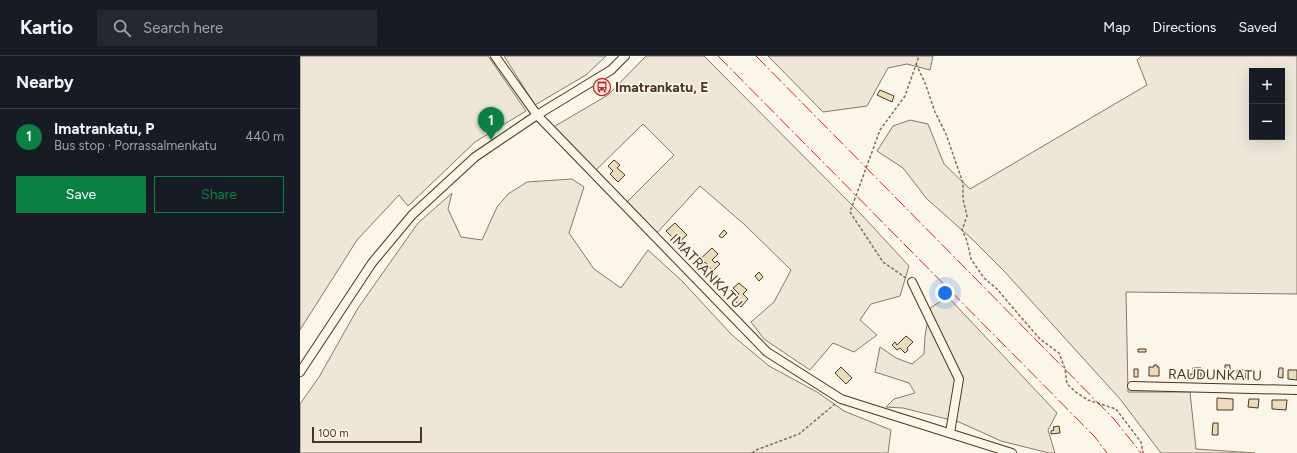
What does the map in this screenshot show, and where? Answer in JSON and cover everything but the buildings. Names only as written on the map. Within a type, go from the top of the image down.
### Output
[{"type":"street","name":"IMATRANKATU","points":[[495,56],[537,116],[767,352],[841,399],[1012,453]]},
{"type":"street","points":[[300,372],[372,263],[412,215],[475,158],[537,116],[611,70],[624,56]]},
{"type":"street","points":[[912,282],[959,379],[950,434]]},
{"type":"street","name":"RAUDUNKATU","points":[[1132,386],[1297,390]]},
{"type":"path","points":[[912,282],[883,262],[850,212],[880,130],[905,96],[919,56]]},
{"type":"path","points":[[916,64],[960,170],[963,182],[963,199],[967,216],[962,230],[967,241],[971,259],[984,278],[1019,314],[1040,340],[1059,353],[1065,369],[1067,384],[1088,400],[1116,409],[1141,442],[1143,453]]},
{"type":"path","points":[[752,453],[756,450],[799,434],[841,399]]},
{"type":"shaded area","points":[[300,56],[488,56],[526,111],[475,142],[408,206],[399,195],[357,240],[300,330]]},
{"type":"shaded area","points":[[504,56],[606,56],[586,75],[535,105]]},
{"type":"shaded area","points":[[646,56],[704,56],[860,213],[909,266],[900,296],[871,304],[860,320],[877,335],[854,352],[833,343],[810,370],[764,339],[751,322],[774,302],[791,270],[745,225],[700,186],[654,236],[624,205],[674,155],[643,124],[593,173],[550,129],[608,95]]},
{"type":"shaded area","points":[[768,56],[933,56],[930,70],[907,64],[888,68],[867,106],[823,112]]},
{"type":"shaded area","points":[[1141,56],[1297,56],[1297,294],[1126,292],[1128,392],[1190,392],[1196,449],[1255,453],[1161,453],[1120,399],[1004,271],[972,239],[927,199],[903,168],[877,151],[893,126],[910,120],[928,124],[944,164],[970,189],[1147,85],[1137,60]]},
{"type":"shaded area","points":[[572,179],[584,187],[569,233],[594,269],[621,288],[648,250],[682,281],[732,335],[769,366],[817,392],[844,411],[891,430],[888,453],[300,453],[300,404],[319,377],[358,308],[418,223],[452,193],[448,209],[461,237],[482,240],[497,207],[508,194],[527,182]]},
{"type":"shaded area","points":[[948,297],[1057,413],[1048,430],[1055,453],[1049,453],[1001,441],[959,422],[903,408],[886,407],[894,399],[915,393],[909,383],[875,372],[880,347],[896,358],[912,364],[924,354],[925,336],[930,308]]},
{"type":"power","points":[[718,56],[1095,437],[1107,453]]},
{"type":"power","points":[[756,56],[1114,419],[1141,453]]},
{"type":"place","name":"Imatrankatu, E","points":[[602,87]]},
{"type":"place","name":"Imatrankatu, P","points":[[491,140]]}]
